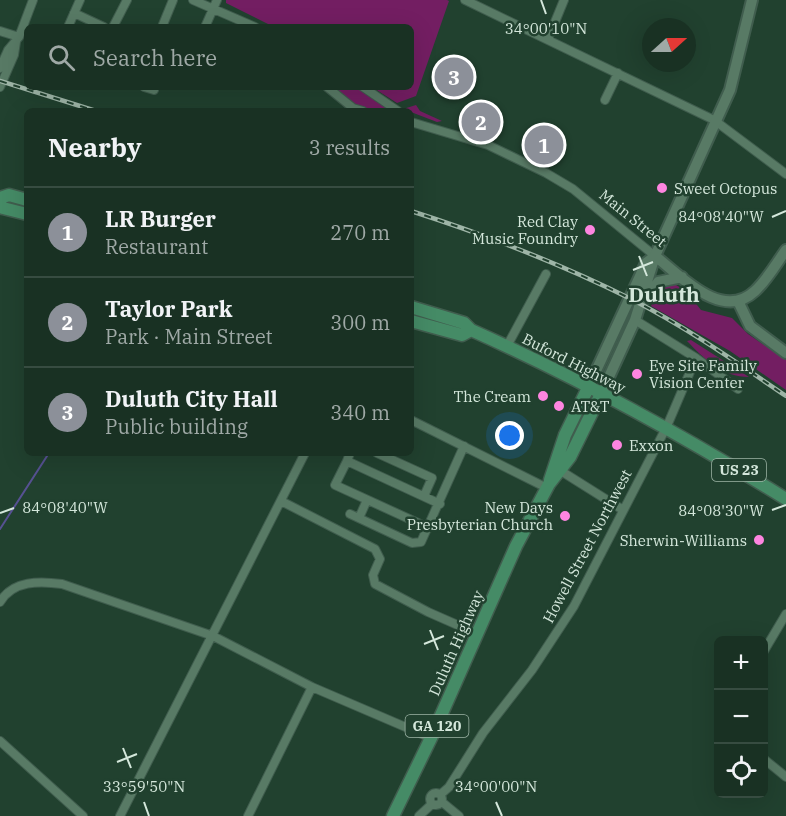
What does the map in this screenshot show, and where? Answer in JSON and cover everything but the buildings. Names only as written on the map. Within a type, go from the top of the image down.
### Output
[{"type":"main road","points":[[602,392],[635,320],[656,256],[718,122],[738,67],[752,0]]},
{"type":"main road","points":[[0,198],[9,195],[24,199]]},
{"type":"main road","points":[[0,204],[3,208],[24,213]]},
{"type":"main road","points":[[786,250],[760,286],[738,301],[750,326],[786,353]]},
{"type":"main road","points":[[589,386],[643,269],[656,256]]},
{"type":"main road","name":"Main Street","points":[[656,256],[715,300],[738,301]]},
{"type":"main road","points":[[640,304],[658,282],[682,277]]},
{"type":"main road","name":"Buford Highway","points":[[414,308],[464,323],[471,330],[602,392],[666,426],[786,499]]},
{"type":"main road","points":[[414,314],[425,318],[438,315]]},
{"type":"main road","name":"Buford Highway","points":[[414,322],[462,335],[471,330]]},
{"type":"main road","name":"Duluth Highway","points":[[393,816],[431,738],[516,546],[548,486],[565,435],[589,386]]},
{"type":"main road","name":"Duluth Highway","points":[[548,486],[561,471],[578,444],[602,392]]},
{"type":"street","points":[[0,87],[33,0]]},
{"type":"street","points":[[69,24],[80,0]]},
{"type":"street","points":[[115,24],[127,0]]},
{"type":"street","points":[[163,24],[173,0]]},
{"type":"street","points":[[193,0],[248,24]]},
{"type":"street","points":[[205,24],[217,0]]},
{"type":"street","points":[[465,0],[718,122],[786,174]]},
{"type":"street","points":[[548,39],[564,0]]},
{"type":"street","points":[[74,13],[98,24]]},
{"type":"street","points":[[0,31],[17,40]]},
{"type":"street","points":[[0,68],[8,50],[17,40]]},
{"type":"street","points":[[605,100],[618,73]]},
{"type":"street","points":[[331,90],[353,108]]},
{"type":"street","points":[[367,90],[394,108]]},
{"type":"street","name":"Main Street","points":[[414,121],[488,145],[573,189],[656,256]]},
{"type":"street","points":[[507,346],[546,274]]},
{"type":"street","points":[[635,320],[696,358],[738,389]]},
{"type":"street","name":"Howell Street Northwest","points":[[419,816],[432,804],[430,799],[432,794],[441,798],[489,726],[560,629],[666,426],[696,358]]},
{"type":"street","points":[[414,421],[548,486]]},
{"type":"street","points":[[350,514],[417,544],[421,543],[465,446]]},
{"type":"street","points":[[120,816],[303,456]]},
{"type":"street","points":[[384,456],[432,478],[424,496]]},
{"type":"street","points":[[429,528],[335,485],[348,457],[440,504]]},
{"type":"street","points":[[561,471],[623,510]]},
{"type":"street","points":[[359,518],[367,500]]},
{"type":"street","points":[[281,501],[375,549],[380,559],[373,575],[375,584],[428,612],[478,634]]},
{"type":"street","points":[[0,602],[4,596],[19,585],[41,581],[62,584],[213,636],[312,687],[431,738]]},
{"type":"street","points":[[768,644],[786,614]]},
{"type":"street","points":[[248,816],[312,687]]},
{"type":"street","points":[[0,741],[83,816]]},
{"type":"street","points":[[768,762],[786,777]]},
{"type":"street","points":[[441,798],[459,816]]},
{"type":"shaded area","points":[[226,0],[449,1],[416,96],[397,103],[377,90],[414,90],[414,24],[268,24],[226,3]]},
{"type":"shaded area","points":[[335,90],[360,90],[388,108],[366,108]]},
{"type":"shaded area","points":[[416,105],[420,111],[442,121],[437,122],[414,113],[414,108],[406,108]]},
{"type":"shaded area","points":[[475,105],[485,113],[488,110],[495,110],[497,118],[502,119],[493,138],[461,126],[469,109]]},
{"type":"shaded area","points":[[667,284],[676,285],[686,291],[701,310],[732,318],[748,334],[786,360],[786,390],[730,351],[651,306],[659,288]]},
{"type":"shaded area","points":[[691,340],[749,377],[731,374],[715,366],[687,341]]},
{"type":"waterway","points":[[0,529],[47,456]]},
{"type":"railway","points":[[0,81],[24,88]]},
{"type":"railway","points":[[29,90],[86,108]]},
{"type":"railway","points":[[414,212],[523,251],[631,299],[691,333],[786,396]]},
{"type":"place","name":"Duluth City Hall","points":[[454,77]]},
{"type":"place","name":"Taylor Park","points":[[481,122]]},
{"type":"place","name":"LR Burger","points":[[544,145]]},
{"type":"place","name":"Sweet Octopus","points":[[662,188]]},
{"type":"place","name":"Red Clay Music Foundry","points":[[590,230]]},
{"type":"place","name":"Eye Site Family Vision Center","points":[[637,374]]},
{"type":"place","name":"The Cream","points":[[543,396]]},
{"type":"place","name":"AT&T","points":[[559,406]]},
{"type":"place","name":"Exxon","points":[[617,445]]},
{"type":"place","name":"New Days Presbyterian Church","points":[[565,516]]},
{"type":"place","name":"Sherwin-Williams","points":[[759,540]]},
{"type":"district","name":"Duluth","points":[[664,294]]}]
